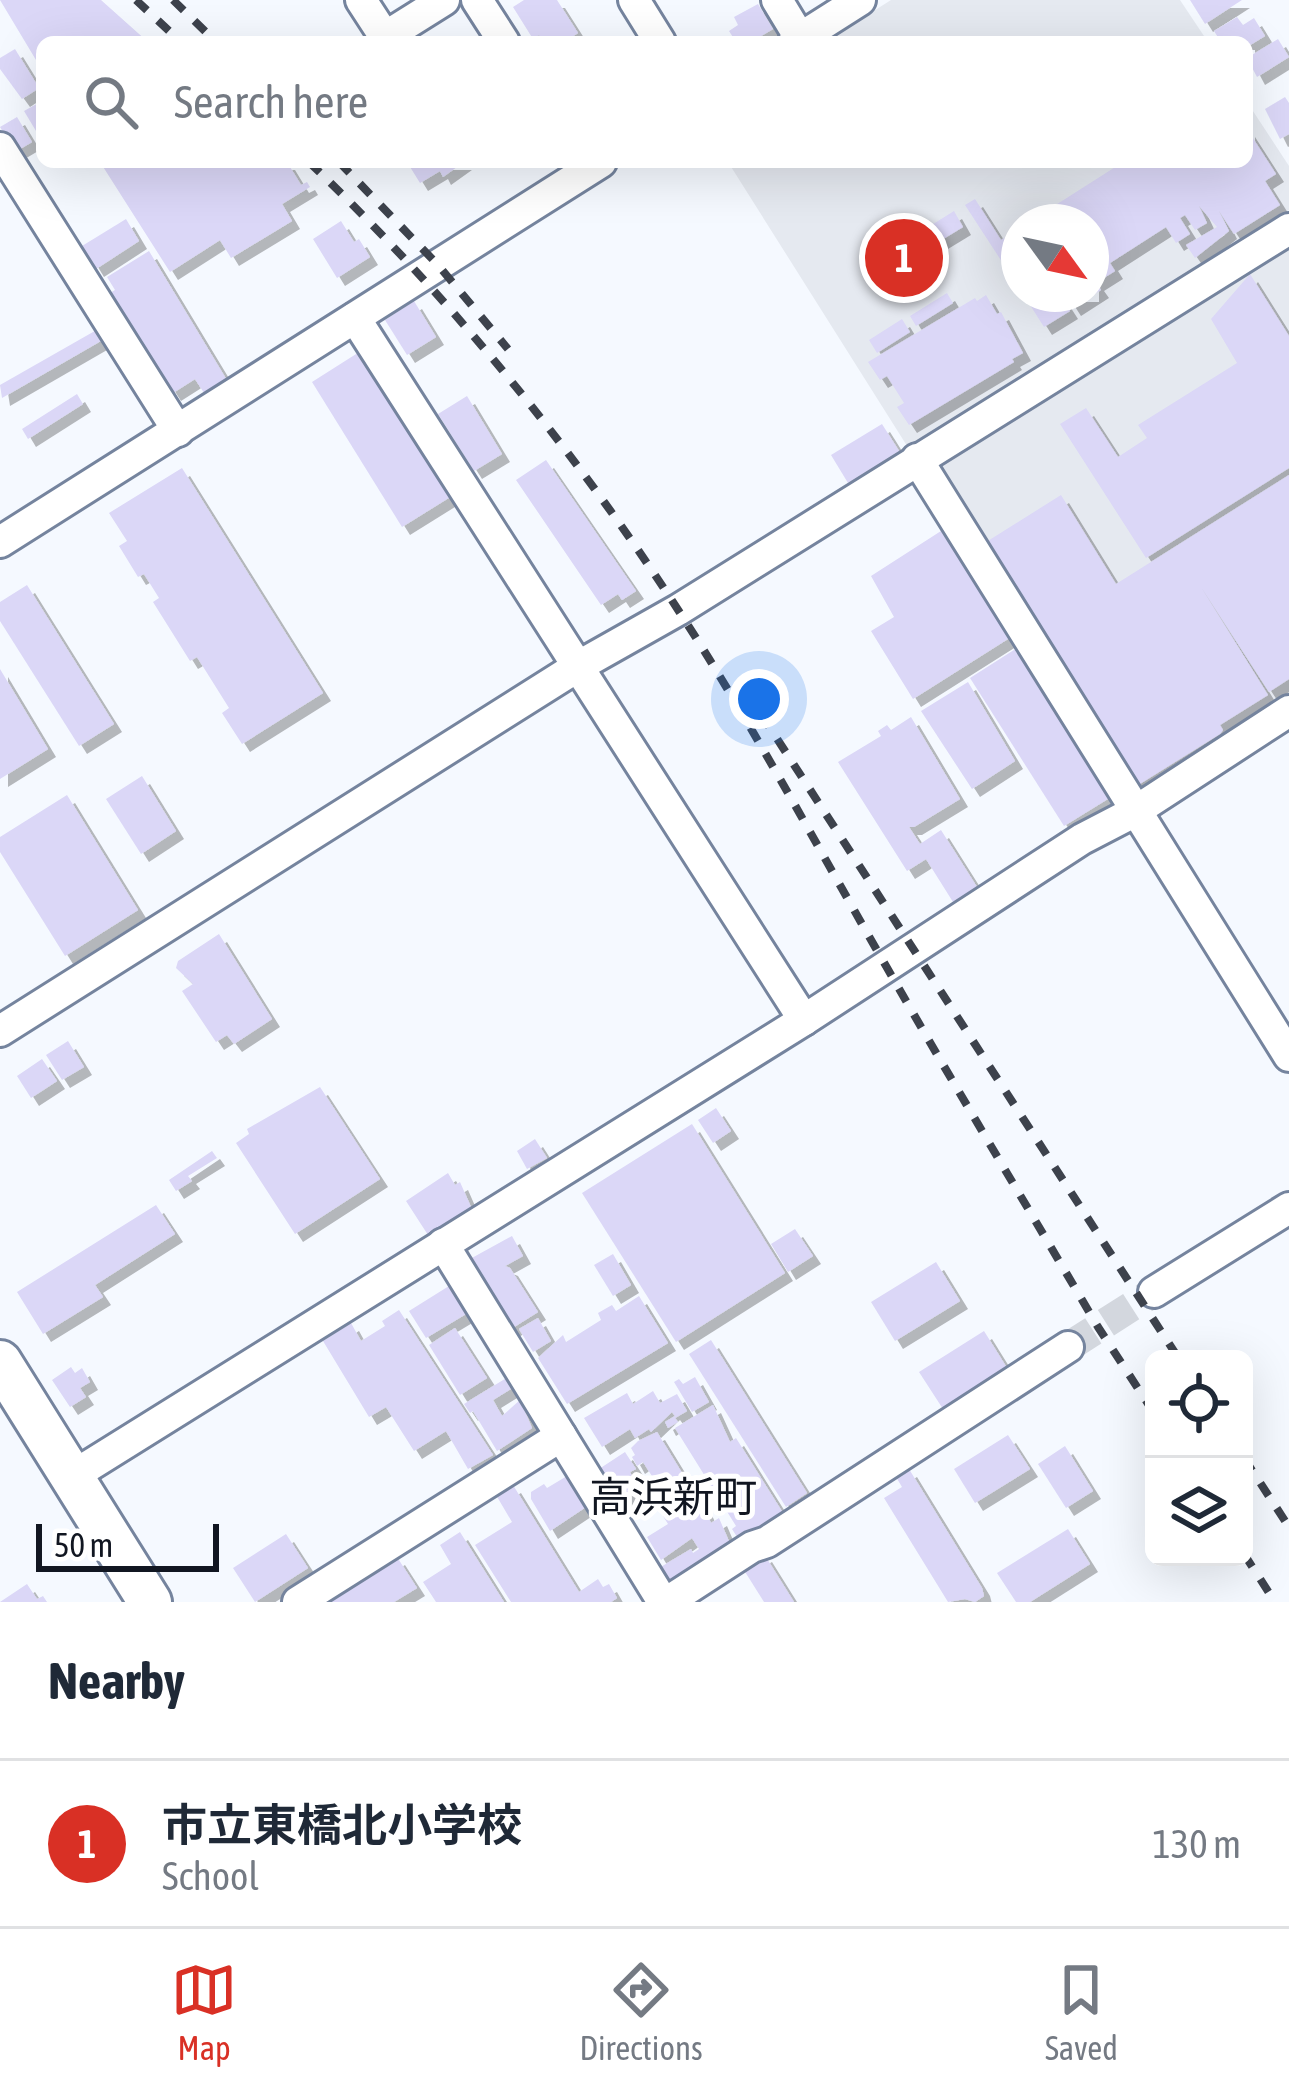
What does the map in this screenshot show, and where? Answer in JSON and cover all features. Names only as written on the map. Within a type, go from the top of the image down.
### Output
[{"type":"highway","points":[[0,1362],[150,1602]]},
{"type":"highway","points":[[0,1418],[119,1602]]},
{"type":"street","points":[[361,0],[384,36]]},
{"type":"street","points":[[387,36],[444,0]]},
{"type":"street","points":[[477,0],[500,36]]},
{"type":"street","points":[[634,0],[656,36]]},
{"type":"street","points":[[777,0],[795,36]]},
{"type":"street","points":[[803,36],[860,0]]},
{"type":"street","points":[[0,148],[178,431]]},
{"type":"street","points":[[2,537],[356,319],[584,168]]},
{"type":"street","points":[[0,1031],[1289,229]]},
{"type":"street","points":[[356,319],[804,1021]]},
{"type":"street","points":[[917,459],[1289,1056]]},
{"type":"street","points":[[71,1477],[804,1021],[1082,839],[1134,812],[1289,711]]},
{"type":"street","points":[[1154,1292],[1289,1208]]},
{"type":"street","points":[[443,1244],[665,1602],[752,1546],[767,1542],[1068,1347]]},
{"type":"street","points":[[298,1602],[561,1436]]},
{"type":"shaded area","points":[[891,0],[1180,0],[1204,36],[834,36]]},
{"type":"shaded area","points":[[1253,111],[1289,166],[1289,210],[909,449],[732,168],[1253,168]]},
{"type":"shaded area","points":[[1289,242],[1289,697],[1138,792],[935,463]]},
{"type":"building","points":[[0,0],[101,0],[141,36],[36,36],[36,60]]},
{"type":"building","points":[[524,0],[557,0],[578,33],[531,36],[513,7]]},
{"type":"building","points":[[1190,0],[1242,0],[1205,24]]},
{"type":"building","points":[[758,4],[773,29],[761,36],[732,36],[729,31],[738,25],[734,17]]},
{"type":"building","points":[[1237,17],[1243,25],[1254,18],[1265,36],[1253,43],[1253,36],[1217,36],[1214,31]]},
{"type":"building","points":[[1278,39],[1289,57],[1257,77],[1253,54]]},
{"type":"building","points":[[15,49],[36,90],[22,99],[0,69],[0,58]]},
{"type":"building","points":[[1285,97],[1289,134],[1280,139],[1265,109]]},
{"type":"building","points":[[36,104],[36,131],[24,111]]},
{"type":"building","points":[[17,117],[32,142],[15,152],[0,127]]},
{"type":"building","points":[[1253,138],[1276,174],[1265,181],[1280,205],[1234,234],[1219,211],[1229,231],[1195,258],[1186,245],[1217,227],[1199,206],[1207,223],[1195,230],[1185,215],[1180,218],[1190,234],[1176,243],[1166,227],[1110,263],[1115,271],[1109,275],[1109,204],[1057,204],[1114,168],[1253,168]]},
{"type":"building","points":[[104,168],[291,168],[301,185],[307,182],[310,187],[282,204],[292,221],[231,258],[220,240],[170,272]]},
{"type":"building","points":[[411,168],[456,168],[443,177],[440,171],[420,183]]},
{"type":"building","points":[[975,199],[1001,240],[1001,260],[965,205]]},
{"type":"building","points":[[954,211],[963,227],[940,241],[930,226]]},
{"type":"building","points":[[126,219],[139,241],[96,269],[82,246]]},
{"type":"building","points":[[341,221],[370,257],[337,278],[313,239]]},
{"type":"building","points":[[149,251],[228,382],[206,396],[195,379],[173,393],[110,293],[115,290],[107,277]]},
{"type":"building","points":[[1250,274],[1289,336],[1289,468],[1146,558],[1060,424],[1086,408],[1118,457],[1147,438],[1138,425],[1237,363],[1211,319]]},
{"type":"building","points":[[947,293],[953,303],[916,326],[910,316]]},
{"type":"building","points":[[986,295],[1023,353],[909,425],[897,407],[904,403],[887,376],[880,380],[868,362]]},
{"type":"building","points":[[414,301],[436,337],[407,355],[385,320]]},
{"type":"building","points":[[1034,312],[1068,312],[1044,327]]},
{"type":"building","points":[[902,319],[910,332],[877,353],[869,340]]},
{"type":"building","points":[[100,328],[106,338],[2,398],[0,385]]},
{"type":"building","points":[[364,349],[455,494],[402,527],[312,382]]},
{"type":"building","points":[[77,394],[83,404],[28,439],[22,429]]},
{"type":"building","points":[[467,396],[502,454],[474,471],[438,414]]},
{"type":"building","points":[[882,424],[899,451],[848,483],[831,455]]},
{"type":"building","points":[[546,460],[636,591],[622,600],[618,594],[601,605],[516,480]]},
{"type":"building","points":[[182,468],[323,693],[242,744],[222,713],[229,708],[197,657],[190,661],[153,602],[159,598],[144,574],[138,577],[119,546],[127,541],[109,513]]},
{"type":"building","points":[[1289,475],[1289,679],[1269,692],[1201,587],[1268,695],[1220,725],[1220,734],[1135,787],[983,544],[1061,495],[1116,584]]},
{"type":"building","points":[[941,531],[1011,637],[913,699],[871,631],[894,617],[871,576]]},
{"type":"building","points":[[27,585],[114,724],[79,746],[0,621],[0,602]]},
{"type":"building","points":[[1017,648],[1111,797],[1064,826],[970,678]]},
{"type":"building","points":[[0,669],[48,749],[0,779]]},
{"type":"building","points":[[968,682],[1015,761],[972,789],[921,711]]},
{"type":"building","points":[[911,717],[960,799],[909,827],[920,844],[941,830],[977,887],[953,902],[926,859],[907,871],[838,762],[881,736],[878,731],[887,725],[891,730]]},
{"type":"building","points":[[142,776],[176,831],[141,854],[106,799]]},
{"type":"building","points":[[67,795],[138,910],[65,956],[0,852],[0,837]]},
{"type":"building","points":[[219,934],[272,1019],[234,1044],[227,1035],[216,1042],[182,991],[193,984],[176,968],[178,961]]},
{"type":"building","points":[[68,1041],[84,1067],[62,1080],[46,1055]]},
{"type":"building","points":[[42,1059],[57,1081],[31,1098],[17,1076]]},
{"type":"building","points":[[320,1087],[380,1179],[295,1234],[236,1143],[249,1134],[247,1129]]},
{"type":"building","points":[[716,1108],[731,1131],[713,1143],[698,1120]]},
{"type":"building","points":[[692,1124],[785,1273],[676,1342],[582,1193]]},
{"type":"building","points":[[535,1139],[547,1158],[527,1169],[517,1151]]},
{"type":"building","points":[[212,1151],[217,1158],[188,1176],[192,1181],[176,1191],[169,1180]]},
{"type":"building","points":[[448,1173],[455,1185],[460,1182],[471,1207],[428,1235],[406,1201]]},
{"type":"building","points":[[156,1205],[175,1234],[95,1285],[103,1297],[43,1334],[17,1292]]},
{"type":"building","points":[[795,1229],[813,1256],[788,1272],[771,1244]]},
{"type":"building","points":[[512,1236],[523,1256],[505,1266],[538,1312],[511,1329],[470,1259]]},
{"type":"building","points":[[613,1254],[631,1285],[613,1296],[594,1265]]},
{"type":"building","points":[[936,1262],[960,1301],[895,1341],[871,1302]]},
{"type":"building","points":[[449,1286],[466,1314],[426,1338],[409,1311]]},
{"type":"building","points":[[639,1296],[668,1343],[567,1404],[538,1358],[563,1335],[566,1342],[601,1320],[598,1313],[612,1305],[616,1311]]},
{"type":"building","points":[[399,1310],[493,1455],[468,1469],[446,1431],[414,1451],[386,1407],[369,1417],[323,1341],[351,1323],[361,1341]]},
{"type":"building","points":[[538,1318],[551,1341],[533,1352],[519,1329]]},
{"type":"building","points":[[455,1328],[487,1378],[460,1395],[429,1345]]},
{"type":"building","points":[[984,1331],[1007,1368],[943,1409],[919,1372]]},
{"type":"building","points":[[711,1340],[807,1493],[786,1507],[689,1354]]},
{"type":"building","points":[[71,1367],[75,1373],[82,1368],[90,1382],[80,1388],[86,1397],[70,1407],[52,1380]]},
{"type":"building","points":[[508,1377],[514,1387],[493,1400],[502,1416],[520,1400],[532,1428],[497,1451],[464,1404]]},
{"type":"building","points":[[695,1377],[709,1402],[692,1412],[674,1382],[679,1379],[683,1384]]},
{"type":"building","points":[[653,1391],[660,1403],[677,1394],[687,1411],[668,1428],[665,1422],[675,1416],[672,1412],[651,1432],[635,1438],[630,1429],[602,1447],[584,1418],[627,1393],[633,1404]]},
{"type":"building","points":[[713,1405],[730,1442],[736,1438],[783,1513],[739,1540],[732,1529],[736,1526],[675,1428]]},
{"type":"building","points":[[657,1432],[687,1481],[664,1495],[643,1462],[637,1466],[631,1448]]},
{"type":"building","points":[[1008,1435],[1030,1469],[975,1503],[954,1469]]},
{"type":"building","points":[[1065,1446],[1093,1491],[1066,1508],[1038,1464]]},
{"type":"building","points":[[625,1452],[636,1469],[630,1472],[633,1478],[640,1474],[646,1484],[617,1506],[596,1471]]},
{"type":"building","points":[[909,1469],[982,1588],[984,1596],[975,1602],[948,1602],[884,1498],[902,1487],[896,1477]]},
{"type":"building","points":[[567,1476],[586,1507],[550,1531],[531,1492]]},
{"type":"building","points":[[513,1485],[579,1592],[598,1579],[603,1587],[609,1584],[617,1598],[611,1602],[511,1602],[475,1545],[512,1522],[496,1495]]},
{"type":"building","points":[[698,1494],[711,1523],[719,1518],[731,1546],[670,1585],[659,1568],[699,1549],[692,1538],[661,1560],[647,1537],[668,1524],[663,1516],[674,1509],[681,1514],[676,1507]]},
{"type":"building","points":[[1068,1529],[1090,1564],[1030,1602],[1016,1602],[997,1573]]},
{"type":"building","points":[[460,1532],[504,1602],[436,1602],[423,1582],[451,1564],[440,1545]]},
{"type":"building","points":[[286,1534],[308,1568],[255,1602],[233,1568]]},
{"type":"building","points":[[764,1554],[794,1602],[764,1602],[742,1567]]},
{"type":"building","points":[[397,1557],[417,1588],[394,1602],[326,1602]]},
{"type":"building","points":[[27,1584],[37,1599],[43,1596],[47,1602],[0,1602]]},
{"type":"tunnel","points":[[1068,1347],[1154,1292]]},
{"type":"railway","points":[[136,0],[175,36]]},
{"type":"railway","points":[[173,0],[210,36]]},
{"type":"railway","points":[[315,168],[462,323],[556,438],[643,557],[737,704],[965,1101],[1145,1399]]},
{"type":"railway","points":[[345,168],[438,265],[508,349]]},
{"type":"railway","points":[[761,714],[1173,1350]]},
{"type":"railway","points":[[1253,1472],[1289,1527]]},
{"type":"railway","points":[[1252,1566],[1275,1602]]},
{"type":"place","name":"市立東橋北小学校","points":[[904,258]]},
{"type":"district","name":"高浜新町","points":[[673,1497]]}]
